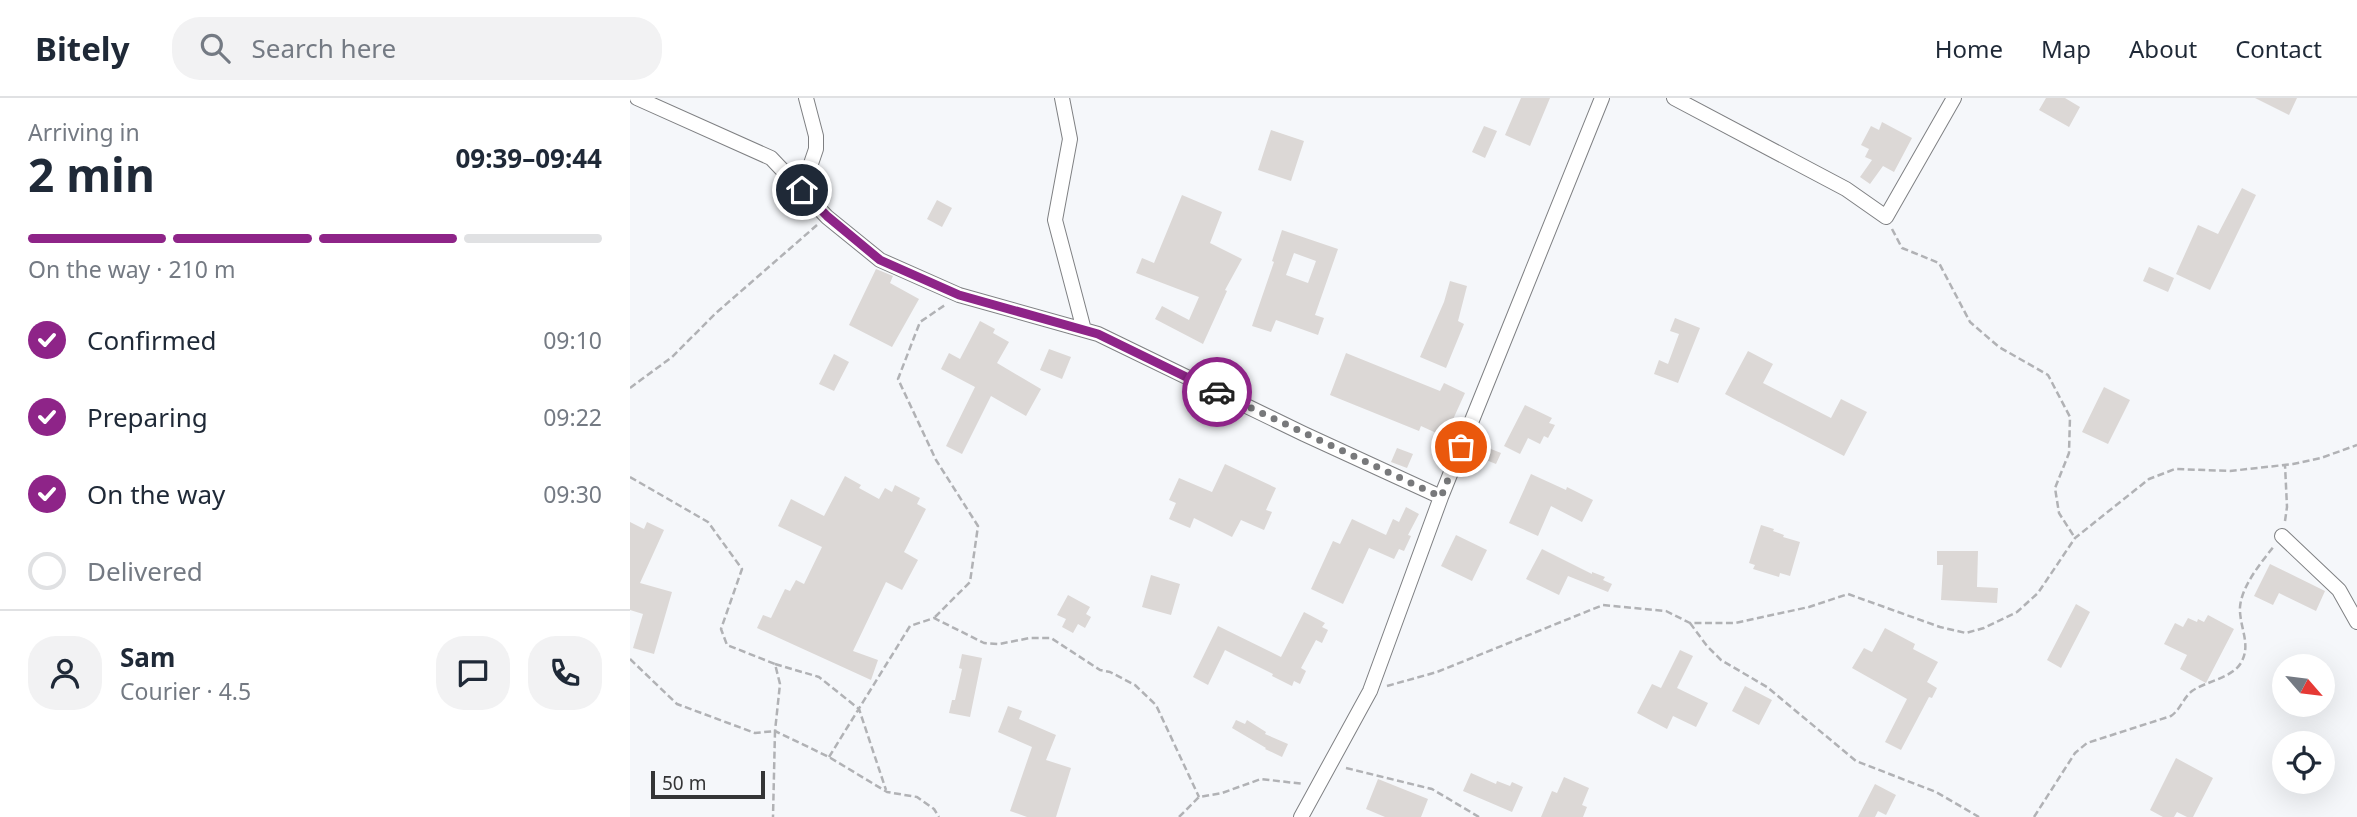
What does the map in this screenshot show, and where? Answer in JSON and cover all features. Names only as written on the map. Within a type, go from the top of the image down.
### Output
[{"type":"street","points":[[637,98],[771,158],[827,216],[880,260],[959,295],[1098,334],[1304,435],[1441,497]]},
{"type":"street","points":[[802,190],[816,149],[816,136],[806,98]]},
{"type":"street","points":[[1062,98],[1070,139],[1055,220],[1084,330]]},
{"type":"street","points":[[1301,817],[1370,691],[1441,497],[1602,98]]},
{"type":"street","points":[[1674,98],[1846,189],[1886,217],[1954,98]]},
{"type":"street","points":[[2282,536],[2339,590],[2357,622]]},
{"type":"path","points":[[630,388],[672,358],[716,313],[827,216]]},
{"type":"path","points":[[1886,217],[1902,248],[1939,263],[1970,322],[1999,347],[2048,375],[2070,417],[2069,453],[2055,488],[2059,513],[2075,538]]},
{"type":"path","points":[[829,757],[910,626],[934,618],[970,582],[978,526],[936,460],[898,379],[920,321],[959,295]]},
{"type":"path","points":[[1370,691],[1437,672],[1603,605],[1666,611],[1690,623],[1735,623],[1809,607],[1848,594],[1966,633],[1984,628],[2017,612],[2038,593],[2075,538],[2149,479],[2175,469],[2230,471],[2285,465],[2321,458],[2357,445]]},
{"type":"path","points":[[2035,817],[2075,753],[2087,743],[2171,716],[2179,711],[2189,693],[2236,670],[2243,660],[2246,642],[2240,604],[2253,573],[2282,536],[2287,507],[2285,465]]},
{"type":"path","points":[[630,477],[708,522],[742,569],[721,629],[727,645],[775,664],[819,677],[859,709],[887,792]]},
{"type":"path","points":[[934,618],[984,643],[999,644],[1030,638],[1051,638],[1100,670],[1135,685],[1156,705],[1199,797]]},
{"type":"path","points":[[1690,623],[1721,660],[1768,687],[1824,737],[1856,761],[1936,792],[1979,817]]},
{"type":"path","points":[[630,659],[677,704],[755,733],[775,731],[829,757],[887,792],[917,797],[934,809],[939,817]]},
{"type":"path","points":[[773,817],[775,731],[780,684],[775,664]]},
{"type":"path","points":[[1330,764],[1432,789],[1479,817]]},
{"type":"path","points":[[1179,817],[1199,797],[1222,793],[1261,779],[1319,786]]},
{"type":"building","points":[[1521,98],[1550,98],[1530,146],[1505,135]]},
{"type":"building","points":[[2046,98],[2065,98],[2080,107],[2069,127],[2039,110]]},
{"type":"building","points":[[2255,98],[2297,98],[2289,115]]},
{"type":"building","points":[[1882,122],[1912,138],[1894,172],[1883,166],[1870,184],[1860,177],[1872,160],[1865,157],[1869,149],[1861,145],[1871,126],[1879,130]]},
{"type":"building","points":[[1484,126],[1497,131],[1485,158],[1472,152]]},
{"type":"building","points":[[1271,130],[1304,141],[1291,181],[1258,170]]},
{"type":"building","points":[[2242,188],[2256,195],[2210,290],[2176,274],[2198,225],[2218,234]]},
{"type":"building","points":[[1182,195],[1222,212],[1210,243],[1242,259],[1225,290],[1227,291],[1203,344],[1155,319],[1162,306],[1189,320],[1199,297],[1136,273],[1142,258],[1154,263]]},
{"type":"building","points":[[937,200],[952,208],[942,227],[927,219]]},
{"type":"building","points":[[1282,230],[1338,249],[1315,315],[1324,318],[1318,335],[1276,320],[1271,332],[1252,326],[1274,262],[1272,261]],"holes":[[[1294,253],[1316,261],[1308,283],[1286,275]]]},
{"type":"building","points":[[2149,267],[2174,278],[2168,292],[2143,281]]},
{"type":"building","points":[[876,269],[893,276],[890,283],[919,299],[892,347],[849,325]]},
{"type":"building","points":[[1450,281],[1467,286],[1458,321],[1464,324],[1446,368],[1420,357],[1444,302]]},
{"type":"building","points":[[1675,318],[1700,328],[1678,383],[1654,374],[1659,360],[1668,364],[1679,334],[1670,331]]},
{"type":"building","points":[[980,321],[995,329],[993,333],[1009,342],[997,363],[1041,389],[1026,416],[991,396],[962,454],[946,446],[975,387],[941,369],[949,353],[960,359]]},
{"type":"building","points":[[1049,349],[1071,357],[1062,379],[1040,370]]},
{"type":"building","points":[[1748,351],[1773,364],[1763,383],[1831,418],[1841,399],[1867,412],[1844,456],[1725,394]]},
{"type":"building","points":[[1346,353],[1440,391],[1444,383],[1465,393],[1445,437],[1421,426],[1419,431],[1330,395]]},
{"type":"building","points":[[834,354],[849,362],[834,391],[819,384]]},
{"type":"building","points":[[2104,387],[2130,400],[2108,444],[2082,432]]},
{"type":"building","points":[[1525,405],[1552,418],[1549,423],[1555,425],[1548,438],[1544,436],[1540,444],[1528,438],[1520,454],[1504,446]]},
{"type":"building","points":[[1486,447],[1501,453],[1496,464],[1481,458]]},
{"type":"building","points":[[1397,448],[1413,454],[1407,468],[1391,462]]},
{"type":"building","points":[[1225,464],[1276,488],[1266,510],[1272,512],[1264,530],[1241,520],[1232,537],[1194,518],[1190,528],[1169,519],[1176,503],[1169,500],[1179,478],[1212,492]]},
{"type":"building","points":[[1531,474],[1593,500],[1582,522],[1551,506],[1538,536],[1509,523]]},
{"type":"building","points":[[845,476],[879,499],[885,488],[892,492],[895,485],[920,498],[917,504],[926,509],[904,552],[918,560],[902,590],[886,582],[853,651],[878,660],[871,680],[757,628],[763,615],[771,618],[785,589],[790,591],[796,580],[804,584],[822,547],[778,526],[791,499],[824,516]]},
{"type":"building","points":[[1406,507],[1419,514],[1408,535],[1411,536],[1404,551],[1399,549],[1394,559],[1369,548],[1343,604],[1311,589],[1333,541],[1340,544],[1352,519],[1386,535],[1393,519],[1399,522]]},
{"type":"building","points":[[630,522],[644,529],[647,522],[664,530],[640,583],[672,592],[654,654],[633,648],[643,614],[630,610]]},
{"type":"building","points":[[1761,525],[1774,529],[1773,531],[1784,535],[1783,537],[1800,542],[1790,576],[1780,573],[1779,577],[1753,569],[1755,565],[1749,563]]},
{"type":"building","points":[[1456,535],[1487,550],[1472,581],[1441,566]]},
{"type":"building","points":[[1542,549],[1592,574],[1605,577],[1603,580],[1612,584],[1608,592],[1568,576],[1559,595],[1526,579]]},
{"type":"building","points":[[1937,551],[1978,551],[1977,587],[1998,588],[1997,603],[1941,600],[1943,565],[1937,565]]},
{"type":"building","points":[[2270,564],[2325,591],[2316,611],[2279,593],[2273,605],[2254,596]]},
{"type":"building","points":[[1151,575],[1180,584],[1171,615],[1142,607]]},
{"type":"building","points":[[1068,595],[1090,607],[1086,614],[1091,617],[1085,628],[1078,624],[1073,633],[1062,627],[1066,619],[1057,615]]},
{"type":"building","points":[[2076,604],[2090,612],[2061,668],[2047,660]]},
{"type":"building","points":[[1304,612],[1325,623],[1322,627],[1328,630],[1322,643],[1316,640],[1301,668],[1306,671],[1300,684],[1294,681],[1292,686],[1225,650],[1208,685],[1193,677],[1218,626],[1281,657]]},
{"type":"building","points":[[2208,615],[2234,629],[2206,683],[2180,669],[2187,655],[2164,644],[2175,623],[2183,627],[2188,618],[2204,622]]},
{"type":"building","points":[[1885,628],[1915,644],[1913,649],[1938,662],[1927,682],[1937,688],[1932,698],[1929,697],[1901,750],[1885,742],[1907,699],[1852,668],[1864,648],[1872,652]]},
{"type":"building","points":[[1680,650],[1693,656],[1677,688],[1708,703],[1696,727],[1673,716],[1667,729],[1637,713],[1652,684],[1661,688]]},
{"type":"building","points":[[962,654],[982,658],[970,717],[949,713],[962,669],[959,668]]},
{"type":"building","points":[[1745,686],[1772,700],[1759,725],[1732,711]]},
{"type":"building","points":[[1008,706],[1022,711],[1019,719],[1056,735],[1046,760],[1071,768],[1056,817],[1027,817],[1010,811],[1032,747],[998,732]]},
{"type":"building","points":[[1236,720],[1245,724],[1247,720],[1266,732],[1265,734],[1288,744],[1282,757],[1232,728]]},
{"type":"building","points":[[2176,758],[2213,778],[2193,817],[2177,812],[2174,817],[2163,817],[2150,810]]},
{"type":"building","points":[[1471,773],[1496,784],[1497,781],[1510,786],[1512,782],[1523,787],[1512,812],[1463,791]]},
{"type":"building","points":[[1564,777],[1589,788],[1582,805],[1587,807],[1583,817],[1541,817],[1552,791],[1557,793]]},
{"type":"building","points":[[1378,779],[1428,799],[1421,817],[1385,817],[1366,809]]},
{"type":"building","points":[[1875,784],[1896,795],[1886,815],[1878,811],[1875,817],[1858,817]]},
{"type":"way so far","points":[[1217,392],[1441,497],[1461,447]]},
{"type":"route","points":[[802,190],[827,216],[880,260],[959,295],[1098,334],[1217,392]]}]
